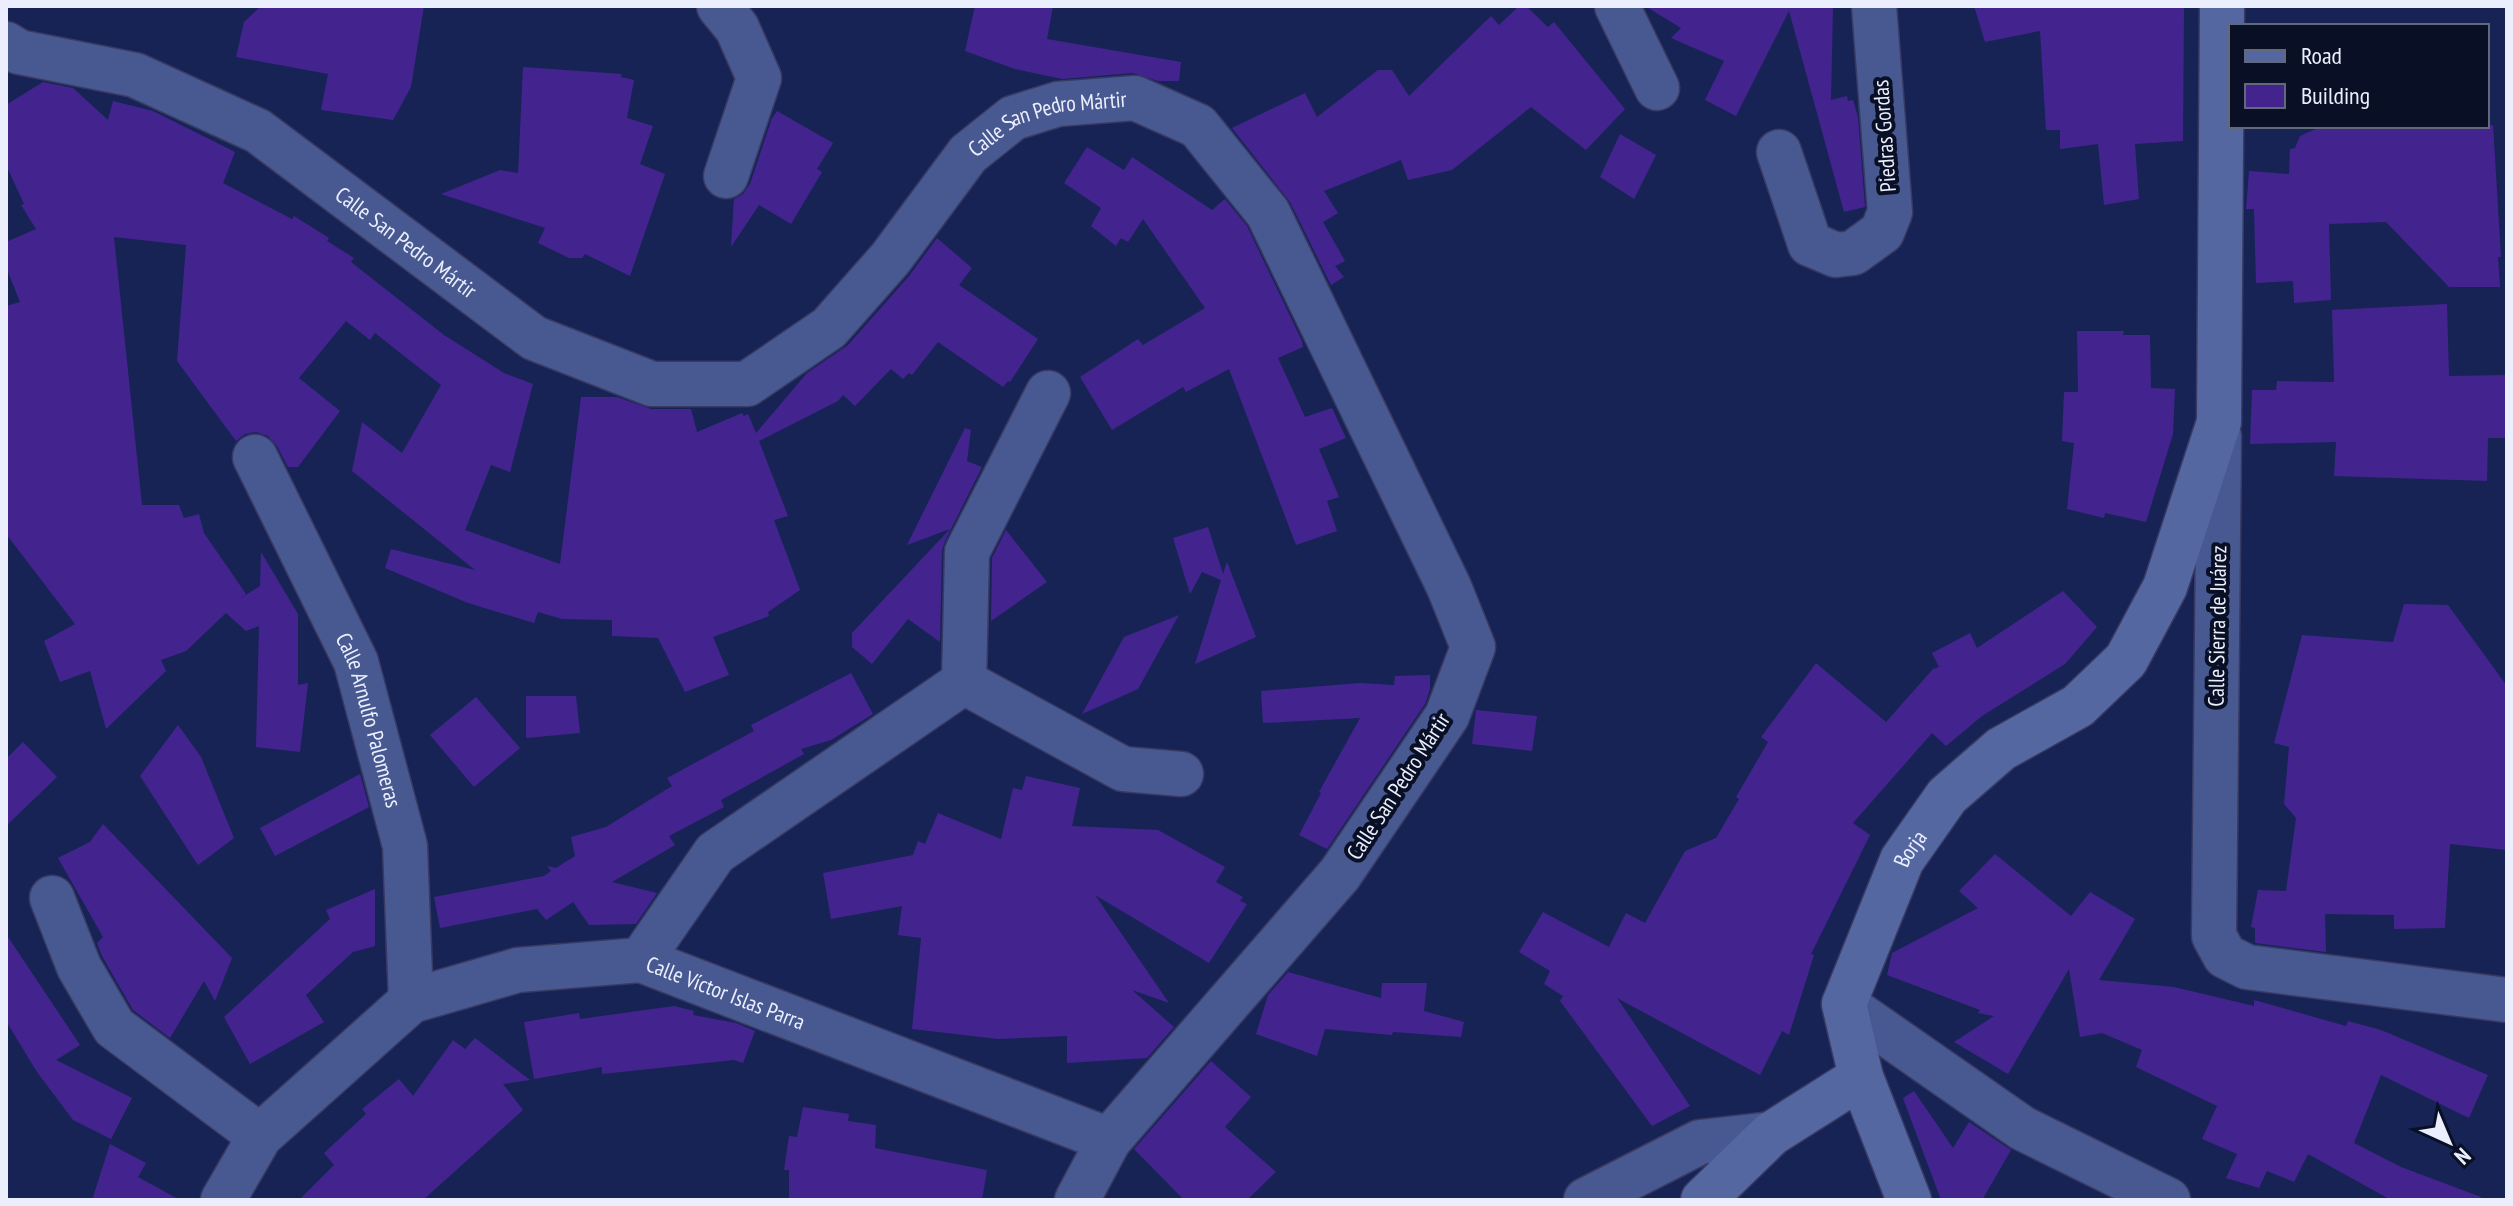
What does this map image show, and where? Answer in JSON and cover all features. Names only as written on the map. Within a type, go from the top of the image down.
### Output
[{"type":"street","points":[[719,6],[737,28],[759,78],[726,176]]},
{"type":"street","points":[[1617,6],[1657,88]]},
{"type":"street","name":"Piedras Gordas","points":[[1779,152],[1810,244],[1836,255],[1853,253],[1882,232],[1890,212],[1874,6]]},
{"type":"street","name":"Calle Sierra de Juárez","points":[[2222,6],[2214,936],[2225,956],[2247,967],[2507,1000]]},
{"type":"street","name":"Calle San Pedro Mártir","points":[[6,44],[19,52],[135,75],[258,131],[534,338],[652,384],[747,384],[829,328],[890,259],[968,154],[1013,118],[1058,104],[1135,98],[1198,126],[1268,213],[1449,587],[1473,647],[1447,716],[1340,874],[1109,1140],[1077,1200]]},
{"type":"street","points":[[964,682],[967,552],[1048,393]]},
{"type":"street","name":"Borja","points":[[1844,1004],[1902,860],[1947,796],[2001,749],[2078,706],[2126,660],[2165,587],[2219,422]]},
{"type":"street","name":"Calle Arnulfo Palomeras","points":[[255,457],[356,662],[405,846],[411,1001]]},
{"type":"street","points":[[964,682],[1123,769],[1181,774]]},
{"type":"street","points":[[641,960],[715,853],[964,682]]},
{"type":"street","points":[[52,898],[79,967],[114,1027],[260,1136]]},
{"type":"street","name":"Calle Víctor Islas Parra","points":[[223,1200],[260,1136],[411,1001],[518,970],[641,960],[1109,1140]]},
{"type":"street","points":[[1844,1004],[1861,1077],[1909,1200]]},
{"type":"street","points":[[1844,1004],[2022,1128],[2168,1200]]},
{"type":"street","points":[[1703,1200],[1771,1134],[1861,1077]]},
{"type":"street","points":[[1586,1200],[1700,1142],[1771,1134]]},
{"type":"building","points":[[261,6],[424,6],[411,87],[393,120],[321,110],[328,74],[236,57],[244,22]]},
{"type":"building","points":[[975,6],[1053,6],[1047,39],[1181,62],[1179,81],[1158,81],[1133,73],[1062,79],[1015,69],[965,51]]},
{"type":"building","points":[[1519,6],[1526,6],[1548,27],[1554,22],[1625,109],[1586,150],[1531,107],[1452,170],[1408,180],[1401,160],[1324,191],[1338,213],[1323,222],[1345,261],[1335,266],[1344,277],[1331,285],[1290,202],[1232,128],[1305,93],[1317,117],[1378,70],[1392,70],[1409,96],[1491,16],[1499,25]]},
{"type":"building","points":[[1645,6],[1833,6],[1831,100],[1847,96],[1848,101],[1853,100],[1858,117],[1865,207],[1844,212],[1789,11],[1736,116],[1705,100],[1724,61],[1671,38],[1681,28]]},
{"type":"building","points":[[1974,6],[2184,6],[2183,141],[2135,144],[2139,199],[2104,205],[2098,144],[2060,149],[2060,130],[2046,130],[2040,31],[1985,42]]},
{"type":"building","points":[[523,67],[622,74],[621,77],[634,80],[627,118],[653,126],[640,164],[665,174],[630,276],[585,254],[582,258],[569,258],[538,243],[545,228],[441,194],[500,170],[518,173]]},
{"type":"building","points":[[43,82],[73,88],[108,120],[113,101],[153,111],[235,152],[223,183],[292,219],[294,216],[329,238],[327,241],[354,258],[351,262],[444,335],[504,373],[533,384],[510,472],[491,465],[465,530],[560,564],[581,397],[617,397],[651,409],[691,409],[697,432],[742,413],[744,416],[748,414],[756,433],[807,373],[848,345],[909,276],[937,238],[972,268],[959,285],[1038,339],[1010,382],[1003,387],[938,342],[912,375],[909,373],[903,379],[891,369],[855,406],[843,395],[838,401],[759,441],[788,516],[774,520],[800,590],[768,612],[769,616],[713,637],[729,675],[685,692],[658,638],[612,636],[612,620],[562,619],[538,612],[534,623],[468,603],[385,568],[391,549],[475,570],[352,471],[362,422],[402,453],[441,385],[375,333],[370,340],[346,321],[299,378],[340,411],[298,467],[288,467],[268,436],[256,432],[245,434],[236,441],[177,361],[186,245],[114,237],[142,505],[179,505],[184,518],[199,514],[204,533],[246,594],[241,598],[260,586],[261,552],[298,614],[298,685],[308,683],[300,752],[256,747],[259,626],[246,631],[226,613],[186,651],[161,660],[166,671],[106,729],[90,671],[60,682],[44,641],[75,624],[6,534],[6,306],[20,302],[6,267],[6,242],[36,229],[21,205],[24,204],[6,165],[6,105]]},
{"type":"building","points":[[777,111],[833,143],[817,169],[822,172],[791,224],[759,205],[731,247],[734,199],[743,194],[750,184]]},
{"type":"building","points":[[2493,125],[2500,287],[2449,287],[2386,222],[2329,224],[2331,300],[2294,303],[2293,281],[2256,283],[2254,209],[2246,209],[2249,171],[2289,174],[2290,149],[2295,148],[2300,136],[2318,128],[2489,128]]},
{"type":"building","points":[[1620,134],[1656,155],[1634,199],[1600,177]]},
{"type":"building","points":[[1087,147],[1124,170],[1132,157],[1212,210],[1225,199],[1247,226],[1302,341],[1303,347],[1278,358],[1305,417],[1332,408],[1346,438],[1319,449],[1339,497],[1327,501],[1337,531],[1296,545],[1229,369],[1186,392],[1183,387],[1112,430],[1080,377],[1138,339],[1143,345],[1205,308],[1143,219],[1128,242],[1121,238],[1116,246],[1091,226],[1101,208],[1064,183]]},
{"type":"building","points":[[2447,304],[2449,376],[2507,375],[2507,438],[2488,438],[2487,481],[2334,476],[2336,442],[2250,444],[2252,390],[2276,390],[2277,381],[2334,382],[2332,310]]},
{"type":"building","points":[[2077,331],[2124,331],[2123,335],[2150,335],[2151,388],[2175,389],[2173,434],[2146,522],[2105,513],[2104,518],[2067,509],[2074,443],[2062,441],[2064,392],[2078,392]]},
{"type":"building","points":[[965,428],[971,430],[967,461],[982,467],[942,551],[940,642],[908,619],[872,664],[852,647],[852,633],[950,529],[907,545]]},
{"type":"building","points":[[1208,527],[1223,574],[1227,562],[1256,637],[1195,664],[1221,580],[1202,572],[1190,594],[1173,538]]},
{"type":"building","points":[[1006,530],[1047,582],[991,621],[992,558]]},
{"type":"building","points":[[2063,591],[2097,627],[2065,664],[1982,716],[1946,746],[1932,733],[1853,823],[1870,835],[1811,954],[1814,955],[1789,1035],[1782,1031],[1760,1075],[1617,998],[1690,1106],[1652,1126],[1560,1001],[1563,996],[1544,984],[1550,971],[1519,952],[1543,912],[1609,947],[1626,913],[1645,923],[1685,851],[1716,838],[1768,742],[1761,737],[1816,663],[1886,722],[1933,669],[1939,667],[1932,653],[1970,633],[1977,648]]},
{"type":"building","points":[[2404,604],[2448,605],[2507,686],[2507,850],[2450,844],[2445,928],[2394,929],[2394,915],[2325,914],[2326,952],[2255,943],[2255,928],[2251,927],[2258,890],[2286,891],[2296,818],[2284,804],[2289,747],[2274,743],[2302,635],[2393,642]]},
{"type":"building","points":[[1179,615],[1138,689],[1082,714],[1124,637]]},
{"type":"building","points":[[851,673],[873,714],[831,740],[801,749],[804,754],[721,800],[724,807],[669,836],[675,845],[612,882],[657,893],[636,924],[589,925],[573,902],[546,920],[537,909],[440,928],[434,897],[544,876],[551,871],[547,866],[556,868],[575,856],[571,837],[606,827],[672,786],[667,778],[754,731],[751,725]]},
{"type":"building","points":[[1430,675],[1425,704],[1327,849],[1299,835],[1360,718],[1263,723],[1261,691],[1360,683],[1394,685],[1395,676]]},
{"type":"building","points":[[526,696],[576,696],[580,733],[526,738]]},
{"type":"building","points":[[476,697],[520,748],[474,787],[430,735]]},
{"type":"building","points":[[1476,710],[1537,716],[1532,751],[1472,744]]},
{"type":"building","points":[[178,725],[201,757],[234,838],[198,865],[140,776]]},
{"type":"building","points":[[23,742],[57,777],[6,826],[6,759]]},
{"type":"building","points":[[360,774],[369,807],[275,856],[260,828]]},
{"type":"building","points":[[1026,776],[1080,788],[1072,826],[1158,830],[1225,867],[1216,882],[1243,897],[1240,901],[1247,904],[1209,963],[1095,895],[1169,1003],[1132,990],[1174,1027],[1147,1058],[1067,1063],[1067,1036],[998,1039],[912,1029],[921,938],[898,935],[902,906],[831,919],[823,873],[913,855],[918,841],[925,844],[938,813],[1001,839],[1013,788],[1022,790]]},
{"type":"building","points":[[103,824],[232,958],[215,1001],[204,981],[170,1038],[133,1010],[102,956],[97,943],[103,937],[58,858],[90,842]]},
{"type":"building","points":[[1995,854],[2071,916],[2090,892],[2135,919],[2099,980],[2174,987],[2254,1006],[2254,1000],[2346,1026],[2348,1021],[2381,1030],[2488,1075],[2469,1118],[2381,1075],[2354,1143],[2401,1167],[2481,1197],[2480,1200],[2391,1200],[2308,1154],[2294,1182],[2267,1171],[2259,1188],[2226,1178],[2237,1154],[2202,1139],[2217,1106],[2136,1067],[2142,1050],[2102,1033],[2080,1037],[2069,969],[2008,1074],[1954,1042],[1994,1016],[1978,1013],[1980,1010],[1887,975],[1892,953],[1978,908],[1959,891]]},
{"type":"building","points":[[375,889],[375,946],[353,952],[306,995],[324,1022],[250,1064],[224,1017],[330,919],[326,910]]},
{"type":"building","points":[[6,934],[80,1045],[56,1060],[132,1098],[111,1139],[73,1120],[37,1072],[6,1021]]},
{"type":"building","points":[[1288,972],[1381,998],[1382,983],[1427,983],[1424,1011],[1464,1022],[1461,1037],[1325,1029],[1317,1056],[1256,1034],[1268,995]]},
{"type":"building","points":[[674,1006],[694,1011],[693,1015],[736,1023],[755,1031],[743,1063],[734,1060],[602,1074],[602,1067],[534,1079],[524,1022],[579,1013],[580,1019]]},
{"type":"building","points":[[475,1038],[530,1080],[503,1084],[523,1110],[423,1200],[299,1200],[334,1165],[324,1153],[366,1114],[362,1109],[399,1079],[413,1096],[453,1040],[465,1049]]},
{"type":"building","points":[[1211,1061],[1251,1097],[1225,1127],[1276,1172],[1247,1200],[1184,1200],[1134,1149]]},
{"type":"building","points":[[1914,1091],[1953,1148],[1969,1122],[2011,1150],[1982,1200],[1941,1200],[1903,1098]]},
{"type":"building","points":[[803,1107],[849,1114],[848,1121],[876,1125],[875,1148],[987,1170],[982,1200],[789,1200],[789,1170],[784,1170],[789,1136],[797,1137]]},
{"type":"building","points":[[110,1144],[146,1163],[138,1177],[180,1200],[92,1200]]}]
